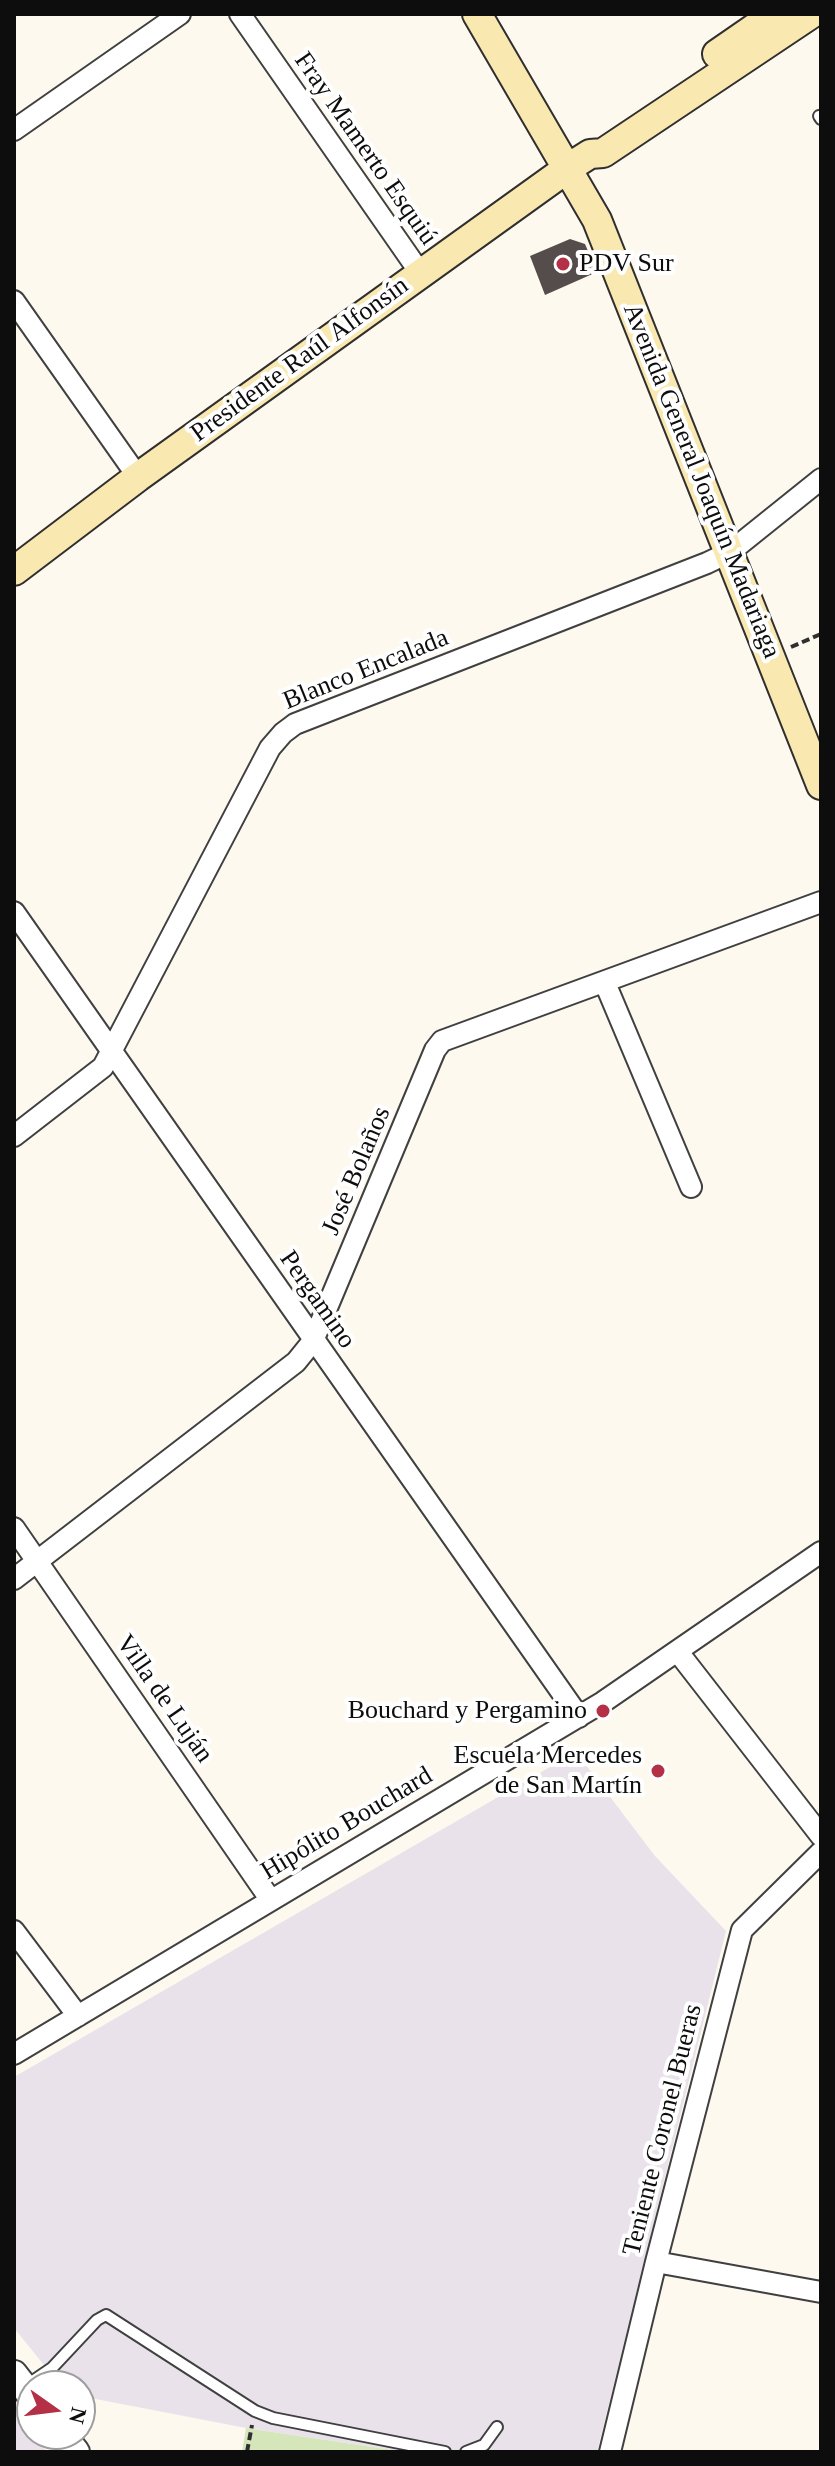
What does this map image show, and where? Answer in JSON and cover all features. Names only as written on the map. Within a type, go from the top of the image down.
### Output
[{"type":"main road","name":"Avenida General Joaquín Madariaga","points":[[477,14],[579,161],[604,238],[821,785]]},
{"type":"main road","name":"Presidente Raúl Alfonsín","points":[[14,571],[138,477],[579,161],[597,138],[775,14]]},
{"type":"main road","name":"Presidente Raúl Alfonsín","points":[[579,161],[603,153],[811,14]]},
{"type":"street","points":[[14,130],[180,14]]},
{"type":"street","name":"Fray Mamerto Esquiú","points":[[240,14],[421,274]]},
{"type":"street","points":[[14,301],[138,477]]},
{"type":"street","name":"Blanco Encalada","points":[[14,1136],[94,1076],[113,1052],[270,748],[283,733],[295,724],[707,563],[730,552],[821,479]]},
{"type":"street","name":"José Bolaños","points":[[14,1579],[296,1362],[313,1341],[435,1050],[442,1041],[821,902]]},
{"type":"street","name":"Pergamino","points":[[14,912],[579,1717]]},
{"type":"street","points":[[605,983],[691,1187]]},
{"type":"street","name":"Villa de Luján","points":[[14,1528],[270,1899]]},
{"type":"street","name":"Hipólito Bouchard","points":[[14,2054],[579,1717],[821,1552]]},
{"type":"street","points":[[678,1652],[821,1836]]},
{"type":"street","name":"Teniente Coronel Bueras","points":[[610,2452],[742,1930],[821,1852]]},
{"type":"street","points":[[14,1931],[78,2016]]},
{"type":"street","points":[[656,2262],[821,2292]]},
{"type":"lane","points":[[49,2370],[97,2320],[106,2315],[255,2411],[297,2424],[445,2452]]},
{"type":"lane","points":[[466,2452],[484,2445],[497,2427]]},
{"type":"path","points":[[770,655],[821,634]]},
{"type":"path","points":[[247,2452],[255,2411]]},
{"type":"shaded area","points":[[576,1752],[655,1856],[726,1931],[597,2452],[406,2452],[246,2428],[96,2399],[96,2370],[48,2370],[14,2328],[14,2077]]},
{"type":"shaded area","points":[[14,2409],[16,2450],[47,2452],[14,2452]]},
{"type":"green space","points":[[246,2428],[406,2452],[242,2452]]},
{"type":"building","name":"PDV Sur","points":[[570,239],[585,244],[597,272],[545,295],[530,256]]},
{"type":"place","name":"PDV Sur","points":[[563,264]]},
{"type":"place","name":"Bouchard y Pergamino","points":[[603,1711]]},
{"type":"place","name":"Escuela Mercedes de San Martín","points":[[658,1771]]}]
